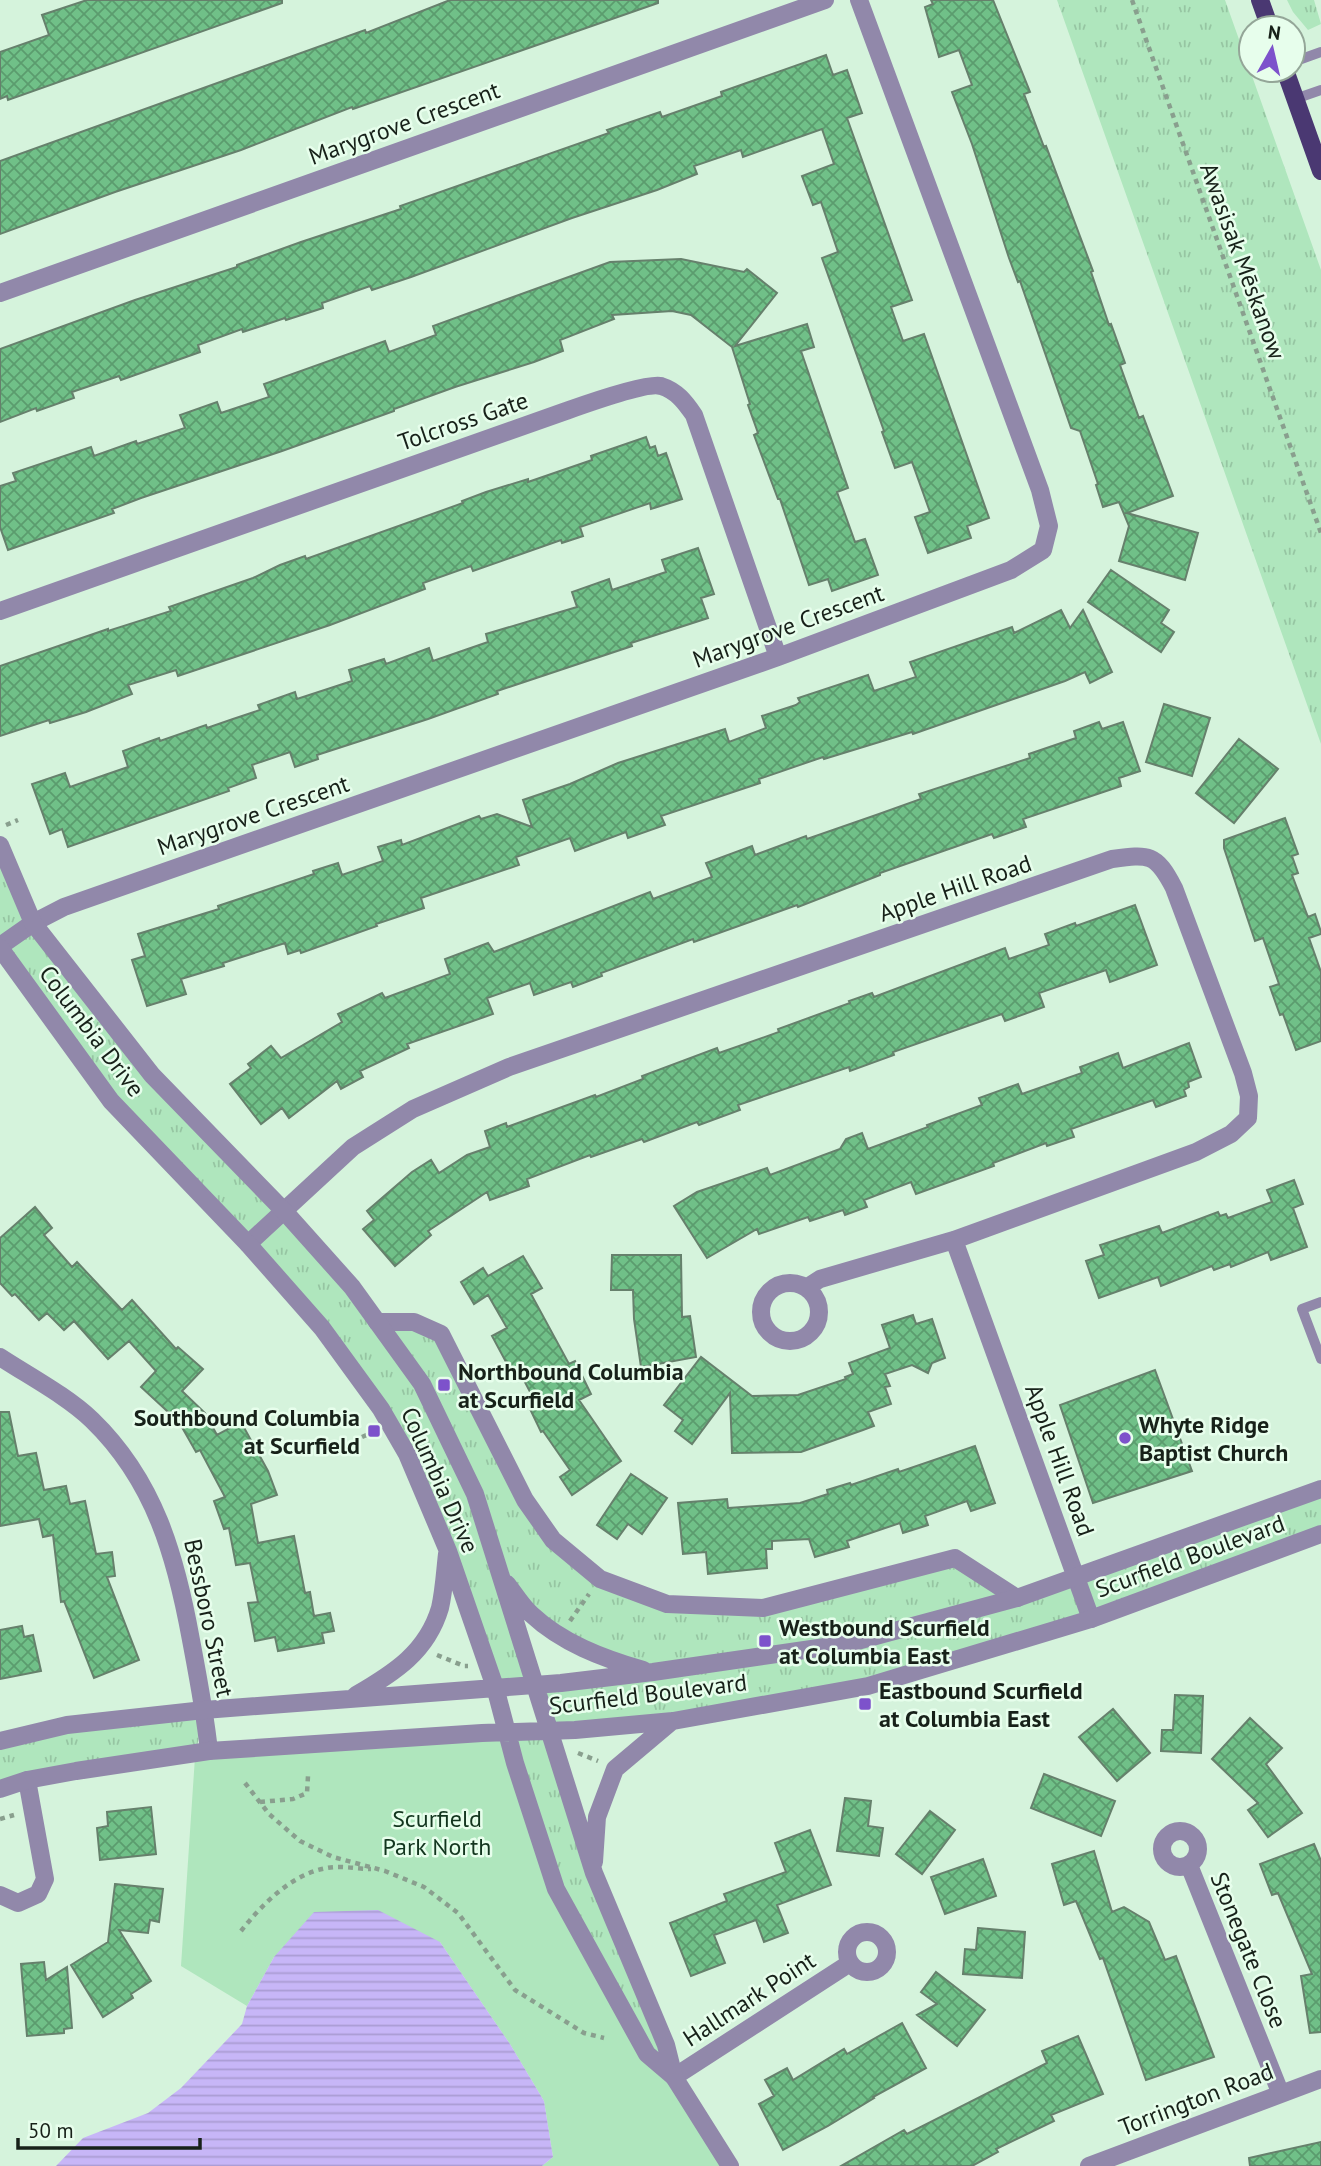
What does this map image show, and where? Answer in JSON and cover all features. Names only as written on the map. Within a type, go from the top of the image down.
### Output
[{"type":"main road","points":[[1290,84],[1321,171]]},
{"type":"street","name":"Marygrove Crescent","points":[[0,293],[825,0]]},
{"type":"street","name":"Marygrove Crescent","points":[[0,947],[33,923],[64,907],[778,657],[1011,570],[1043,550],[1049,526],[1040,490],[859,0]]},
{"type":"street","name":"Tolcross Gate","points":[[0,611],[566,411],[659,385],[679,395],[694,415],[778,657]]},
{"type":"street","name":"Columbia Drive","points":[[0,845],[33,923],[152,1075],[285,1212],[352,1287],[422,1384],[475,1494],[594,1873],[666,2045],[674,2077]]},
{"type":"street","name":"Apple Hill Road","points":[[247,1244],[353,1147],[412,1109],[455,1089],[509,1067],[1112,859],[1143,855],[1163,866],[1174,888],[1243,1073],[1249,1096],[1248,1118],[1231,1134],[1196,1152],[954,1240],[820,1279],[806,1288]]},
{"type":"street","name":"Columbia Drive","points":[[0,947],[111,1101],[247,1244],[322,1328],[381,1409],[407,1454],[448,1550],[495,1687],[506,1732],[556,1889],[647,2054],[674,2077],[730,2166]]},
{"type":"street","name":"Apple Hill Road","points":[[954,1240],[1091,1619]]},
{"type":"street","points":[[377,1322],[414,1322],[441,1334],[525,1500],[553,1540],[600,1579],[667,1604],[763,1608],[955,1558],[1017,1598]]},
{"type":"street","name":"Bessboro Street","points":[[0,1357],[91,1419],[135,1474],[163,1527],[175,1565],[204,1710],[209,1751]]},
{"type":"street","name":"Scurfield Boulevard","points":[[0,1741],[67,1725],[204,1710],[653,1672],[846,1644],[1017,1598],[1321,1489]]},
{"type":"street","name":"Scurfield Boulevard","points":[[0,1789],[27,1780],[209,1751],[506,1732],[551,1732],[673,1721],[868,1686],[1091,1619],[1321,1534]]},
{"type":"street","points":[[351,1698],[390,1675],[421,1648],[439,1608],[448,1550]]},
{"type":"street","points":[[499,1574],[529,1612],[559,1636],[613,1661],[653,1672]]},
{"type":"street","points":[[594,1873],[597,1817],[615,1769],[673,1721]]},
{"type":"street","points":[[0,1895],[18,1903],[37,1894],[45,1879],[27,1780]]},
{"type":"street","name":"Stonegate Close","points":[[1189,1865],[1280,2092]]},
{"type":"street","name":"Hallmark Point","points":[[674,2077],[850,1963]]},
{"type":"street","name":"Torrington Road","points":[[1089,2166],[1280,2092],[1321,2079]]},
{"type":"lane","points":[[1295,99],[1321,90]]},
{"type":"lane","points":[[1321,1302],[1302,1309],[1321,1359]]},
{"type":"path","name":"Awasisak Mēskanow","points":[[1132,0],[1321,533]]},
{"type":"path","points":[[5,825],[18,820]]},
{"type":"path","points":[[362,1437],[374,1432]]},
{"type":"path","points":[[566,1626],[600,1579]]},
{"type":"path","points":[[427,1650],[464,1667]]},
{"type":"path","points":[[259,1802],[293,1799],[307,1793],[308,1776]]},
{"type":"path","points":[[245,1783],[259,1802],[300,1841],[333,1857],[383,1870],[424,1887],[458,1913],[515,1990],[584,2033],[604,2038]]},
{"type":"path","points":[[0,1819],[15,1815]]},
{"type":"path","points":[[241,1931],[271,1898],[304,1876],[336,1867],[383,1870]]},
{"type":"green space","points":[[1057,0],[1225,0],[1237,34],[1237,84],[1255,84],[1321,270],[1321,744]]},
{"type":"green space","points":[[1287,0],[1314,0],[1321,24],[1308,30],[1307,14],[1293,12]]},
{"type":"green space","points":[[0,845],[33,923],[152,1075],[377,1322],[441,1334],[525,1500],[600,1579],[667,1604],[763,1608],[955,1558],[1017,1598],[1321,1489],[1321,1534],[868,1686],[551,1732],[674,2077],[647,2054],[556,1889],[506,1732],[551,1731],[536,1685],[495,1687],[407,1454],[322,1328],[111,1100],[0,948]],"holes":[[[500,1576],[559,1636],[650,1673],[536,1684]]]},
{"type":"green space","points":[[204,1710],[195,1757],[0,1789],[0,1741]]},
{"type":"green space","name":"Scurfield Park North","points":[[506,1732],[556,1889],[647,2054],[730,2166],[542,2166],[553,2157],[544,2101],[510,2044],[440,1942],[274,1957],[247,2006],[181,1966],[195,1757]]},
{"type":"shaded area","points":[[378,1910],[440,1942],[510,2044],[544,2101],[553,2157],[542,2166],[56,2166],[83,2138],[148,2113],[181,2088],[242,2024],[247,2006],[274,1957],[314,1912]]},
{"type":"building","points":[[87,0],[282,0],[282,3],[8,100],[7,96],[0,99],[0,52],[49,35],[42,15]]},
{"type":"building","points":[[450,0],[658,0],[658,3],[353,109],[352,107],[241,150],[0,234],[0,161],[365,30],[366,33]]},
{"type":"building","points":[[931,0],[993,0],[1030,92],[1024,94],[1093,271],[1091,272],[1109,325],[1111,324],[1125,363],[1120,365],[1139,418],[1143,416],[1173,496],[1127,513],[1198,533],[1185,580],[1119,561],[1129,526],[1119,502],[1103,507],[1080,431],[1071,428],[952,92],[972,85],[959,50],[939,57],[925,7],[933,4]]},
{"type":"building","points":[[826,55],[833,75],[847,70],[862,113],[847,118],[912,300],[891,307],[903,341],[924,334],[989,518],[967,526],[971,538],[928,553],[915,517],[930,512],[912,462],[895,468],[822,258],[838,252],[821,202],[813,205],[802,176],[834,164],[822,129],[743,157],[741,150],[694,166],[697,174],[657,190],[411,277],[372,290],[370,286],[322,303],[323,308],[243,332],[242,329],[198,345],[200,352],[121,380],[119,376],[72,392],[74,398],[37,411],[36,408],[0,422],[0,349],[401,209],[400,206],[609,133],[607,130],[660,112],[662,117],[722,96],[721,92]]},
{"type":"building","points":[[681,259],[744,272],[747,269],[777,293],[735,346],[807,324],[814,347],[801,351],[848,488],[837,492],[855,542],[865,539],[878,575],[832,591],[828,579],[809,585],[780,499],[754,435],[758,433],[732,347],[691,315],[672,311],[612,315],[614,319],[560,340],[563,351],[141,498],[112,509],[114,513],[8,550],[0,527],[0,486],[16,481],[13,473],[91,447],[94,456],[185,428],[180,415],[217,402],[221,413],[269,397],[264,384],[385,341],[389,352],[436,335],[433,326],[610,262]]},
{"type":"building","points":[[646,437],[650,448],[655,446],[658,456],[666,453],[682,499],[651,509],[650,503],[580,527],[583,536],[562,543],[561,540],[473,571],[471,566],[423,583],[425,589],[330,625],[178,676],[176,670],[128,685],[132,694],[86,712],[50,723],[49,720],[0,736],[0,666],[108,629],[171,611],[169,607],[253,578],[280,565],[305,556],[306,559],[463,503],[462,501],[486,492],[528,479],[528,482],[592,460],[591,456]]},
{"type":"building","points":[[698,548],[714,594],[701,598],[708,618],[497,691],[498,694],[428,719],[317,755],[318,759],[295,767],[290,752],[252,765],[256,778],[228,788],[229,791],[68,847],[62,829],[50,834],[32,784],[65,773],[70,787],[128,767],[123,751],[159,738],[160,741],[206,725],[207,728],[260,710],[258,705],[295,692],[297,699],[352,681],[349,670],[384,659],[386,664],[429,648],[433,661],[488,642],[486,634],[577,607],[572,592],[609,579],[612,590],[666,572],[662,560]]},
{"type":"building","points":[[1111,570],[1169,610],[1161,623],[1174,632],[1161,652],[1088,602]]},
{"type":"building","points":[[1061,610],[1070,628],[1083,610],[1112,672],[1090,683],[1085,672],[913,734],[912,732],[824,759],[823,757],[759,779],[760,783],[661,816],[665,825],[628,838],[626,832],[575,851],[570,838],[516,857],[519,865],[421,898],[424,908],[376,924],[377,926],[301,953],[300,950],[288,954],[285,943],[181,979],[186,994],[147,1006],[132,960],[145,956],[138,934],[219,909],[218,906],[314,874],[313,871],[338,863],[342,875],[383,861],[378,847],[401,840],[402,845],[479,816],[481,819],[497,814],[532,827],[523,800],[570,784],[618,763],[725,729],[729,742],[766,728],[762,716],[796,705],[800,702],[798,698],[868,675],[874,691],[916,677],[910,662],[1012,627],[1014,633]]},
{"type":"building","points":[[1164,704],[1210,718],[1192,776],[1146,762]]},
{"type":"building","points":[[1099,722],[1102,729],[1123,722],[1140,771],[1119,778],[1121,786],[1023,819],[1026,827],[994,838],[992,834],[880,873],[798,907],[797,905],[694,942],[693,939],[601,973],[602,976],[573,987],[571,982],[534,995],[530,983],[487,998],[493,1014],[407,1044],[409,1048],[360,1071],[363,1077],[341,1089],[337,1081],[289,1118],[282,1108],[261,1124],[230,1084],[251,1068],[248,1064],[271,1046],[281,1058],[342,1022],[338,1014],[382,993],[385,998],[450,974],[445,959],[488,943],[494,952],[650,892],[653,899],[712,877],[706,863],[752,846],[755,855],[921,799],[919,794],[1030,758],[1029,754],[1076,738],[1074,731]]},
{"type":"building","points":[[1239,739],[1278,769],[1234,823],[1196,793]]},
{"type":"building","points":[[1285,818],[1298,854],[1292,856],[1298,873],[1292,875],[1308,917],[1315,914],[1321,932],[1309,938],[1321,972],[1321,1041],[1296,1050],[1270,987],[1279,984],[1263,938],[1255,941],[1224,848],[1224,840]]},
{"type":"building","points":[[1135,905],[1157,965],[1110,982],[1106,970],[1039,993],[1044,1007],[1005,1021],[1002,1014],[893,1052],[894,1055],[850,1071],[849,1067],[738,1105],[740,1110],[699,1125],[697,1122],[644,1142],[642,1139],[591,1157],[590,1155],[527,1179],[529,1186],[490,1200],[487,1192],[428,1231],[431,1235],[395,1266],[363,1229],[374,1220],[367,1211],[412,1172],[431,1160],[439,1173],[467,1155],[490,1147],[485,1131],[506,1123],[507,1127],[595,1095],[596,1097],[643,1079],[642,1076],[717,1048],[719,1053],[779,1032],[778,1029],[850,1003],[849,1001],[872,993],[874,997],[1005,948],[1009,959],[1049,945],[1045,934]]},
{"type":"building","points":[[1189,1043],[1201,1077],[1188,1082],[1189,1087],[1184,1090],[1186,1096],[1156,1107],[1153,1100],[1071,1129],[1074,1137],[1047,1146],[1046,1143],[993,1163],[994,1166],[916,1194],[911,1182],[864,1200],[867,1207],[845,1215],[843,1210],[810,1221],[808,1217],[759,1234],[757,1229],[707,1258],[674,1206],[697,1192],[767,1168],[770,1175],[840,1149],[846,1139],[862,1133],[868,1149],[982,1105],[979,1098],[1018,1084],[1022,1094],[1082,1073],[1080,1067],[1118,1053],[1123,1068]]},
{"type":"building","points":[[1294,1180],[1303,1204],[1293,1208],[1307,1247],[1271,1260],[1268,1252],[1231,1267],[1230,1264],[1214,1270],[1212,1266],[1161,1286],[1158,1277],[1099,1298],[1086,1261],[1104,1255],[1100,1245],[1159,1226],[1162,1233],[1218,1212],[1220,1216],[1226,1214],[1228,1218],[1272,1202],[1267,1190]]},
{"type":"building","points":[[35,1207],[52,1228],[44,1235],[72,1267],[77,1262],[122,1310],[132,1300],[176,1349],[178,1347],[203,1369],[182,1391],[205,1413],[217,1435],[241,1422],[268,1471],[277,1495],[251,1504],[258,1543],[294,1536],[305,1593],[310,1592],[314,1616],[330,1613],[334,1631],[322,1633],[324,1643],[278,1651],[275,1637],[255,1641],[248,1603],[258,1602],[250,1563],[236,1565],[229,1528],[224,1529],[214,1501],[225,1497],[200,1450],[196,1452],[179,1422],[141,1387],[156,1371],[129,1341],[108,1359],[74,1321],[64,1330],[47,1313],[39,1320],[15,1294],[12,1296],[0,1283],[0,1238]]},
{"type":"building","points":[[612,1255],[681,1255],[682,1317],[690,1316],[696,1357],[641,1367],[633,1290],[611,1290]]},
{"type":"building","points":[[523,1256],[542,1288],[531,1294],[569,1364],[575,1361],[591,1394],[579,1400],[621,1461],[572,1495],[560,1477],[570,1470],[543,1431],[541,1432],[530,1409],[537,1405],[518,1369],[512,1373],[492,1336],[507,1328],[488,1295],[474,1304],[461,1282],[483,1268],[488,1276]]},
{"type":"building","points":[[913,1315],[916,1324],[932,1319],[945,1358],[932,1363],[928,1373],[912,1365],[885,1374],[890,1386],[885,1387],[891,1404],[868,1412],[874,1426],[863,1430],[801,1452],[732,1453],[730,1393],[692,1444],[675,1431],[683,1420],[664,1405],[701,1357],[752,1396],[798,1395],[846,1379],[845,1377],[853,1374],[849,1363],[890,1348],[882,1325]]},
{"type":"building","name":"Whyte Ridge Baptist Church","points":[[1155,1370],[1192,1471],[1093,1503],[1060,1405]]},
{"type":"building","points":[[0,1412],[9,1412],[18,1456],[36,1453],[44,1490],[66,1486],[70,1504],[85,1501],[96,1554],[112,1552],[115,1576],[107,1577],[139,1660],[94,1678],[64,1601],[61,1602],[53,1535],[43,1537],[39,1519],[0,1526]]},
{"type":"building","points":[[975,1446],[995,1503],[971,1511],[967,1501],[925,1516],[928,1525],[903,1533],[900,1523],[847,1541],[849,1547],[815,1557],[809,1539],[772,1541],[772,1549],[766,1549],[767,1568],[708,1574],[706,1552],[683,1554],[678,1503],[727,1499],[728,1508],[800,1503],[828,1494],[827,1490],[898,1469],[899,1472]]},
{"type":"building","points":[[631,1474],[667,1498],[642,1534],[628,1524],[617,1539],[597,1525]]},
{"type":"building","points":[[22,1626],[24,1637],[33,1635],[41,1671],[0,1679],[0,1630]]},
{"type":"building","points":[[1175,1695],[1203,1696],[1201,1753],[1161,1751],[1162,1730],[1173,1730]]},
{"type":"building","points":[[1113,1709],[1150,1753],[1117,1781],[1079,1737]]},
{"type":"building","points":[[1250,1718],[1282,1748],[1266,1764],[1302,1813],[1268,1837],[1248,1810],[1258,1803],[1212,1759]]},
{"type":"building","points":[[1044,1774],[1115,1801],[1101,1836],[1031,1808]]},
{"type":"building","points":[[845,1798],[871,1801],[868,1826],[883,1828],[879,1856],[837,1851]]},
{"type":"building","points":[[151,1807],[156,1854],[100,1860],[97,1828],[108,1826],[107,1812]]},
{"type":"building","points":[[930,1811],[955,1830],[922,1874],[896,1854]]},
{"type":"building","points":[[810,1830],[831,1885],[777,1905],[788,1933],[764,1942],[756,1920],[714,1935],[725,1963],[691,1976],[670,1923],[727,1901],[724,1894],[786,1872],[775,1843]]},
{"type":"building","points":[[1314,1844],[1321,1861],[1321,2032],[1310,2033],[1301,1976],[1312,1974],[1278,1893],[1272,1895],[1260,1864]]},
{"type":"building","points":[[1094,1851],[1112,1912],[1124,1907],[1149,1922],[1165,1960],[1176,1956],[1214,2057],[1146,2080],[1103,1958],[1100,1959],[1076,1901],[1064,1905],[1052,1864]]},
{"type":"building","points":[[983,1859],[996,1896],[945,1914],[931,1877]]},
{"type":"building","points":[[115,1884],[163,1889],[159,1922],[150,1920],[148,1933],[119,1930],[151,1981],[131,1994],[133,1998],[103,2017],[71,1965],[108,1942]]},
{"type":"building","points":[[978,1928],[1025,1932],[1022,1978],[963,1974],[965,1949],[976,1950]]},
{"type":"building","points":[[44,1962],[46,1980],[67,1967],[72,2028],[64,2029],[64,2033],[27,2036],[21,1964]]},
{"type":"building","points":[[936,1972],[985,2010],[957,2046],[917,2015],[937,2004],[921,1992]]},
{"type":"building","points":[[902,2023],[926,2068],[783,2150],[759,2104],[774,2096],[765,2080],[787,2068],[793,2080],[844,2049],[847,2054]]},
{"type":"building","points":[[1078,2036],[1103,2094],[1051,2115],[1054,2121],[996,2149],[998,2152],[972,2166],[841,2166],[904,2130],[907,2134],[1047,2063],[1042,2051]]},
{"type":"building","points":[[1321,2142],[1321,2166],[1250,2166],[1249,2158]]},
{"type":"place","name":"Northbound Columbia at Scurfield","points":[[444,1385]]},
{"type":"place","name":"Southbound Columbia at Scurfield","points":[[374,1431]]},
{"type":"place","name":"Whyte Ridge Baptist Church","points":[[1125,1438]]},
{"type":"place","name":"Westbound Scurfield at Columbia East","points":[[765,1641]]},
{"type":"place","name":"Eastbound Scurfield at Columbia East","points":[[865,1704]]}]
